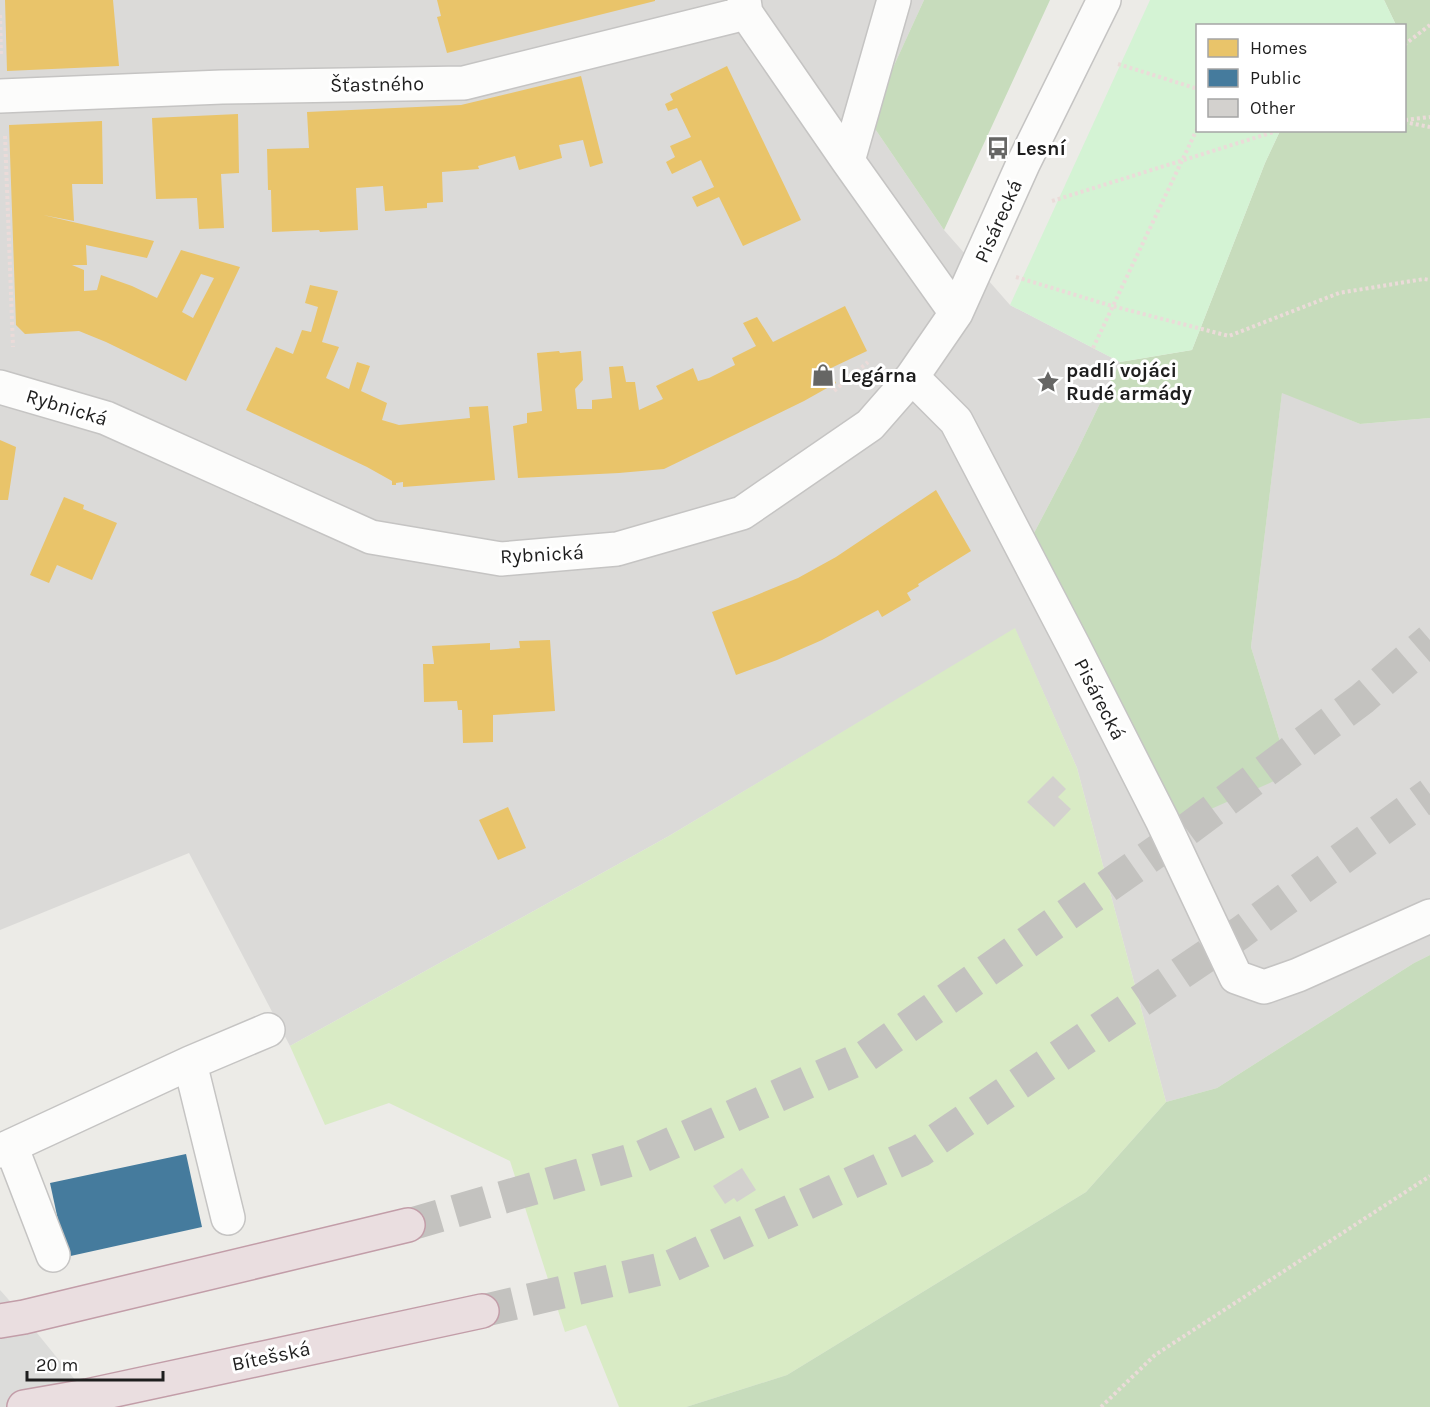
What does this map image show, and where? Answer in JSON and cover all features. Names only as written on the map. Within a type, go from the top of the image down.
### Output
[{"type":"highway","points":[[12,1319],[408,1225]]},
{"type":"highway","name":"Bítešská","points":[[24,1407],[87,1396],[483,1311]]},
{"type":"street","points":[[848,161],[894,0]]},
{"type":"street","name":"Pisárecká","points":[[957,313],[1023,164],[1104,0]]},
{"type":"street","points":[[745,6],[848,161],[957,313]]},
{"type":"street","name":"Šťastného","points":[[0,96],[222,87],[464,83],[745,6]]},
{"type":"street","name":"Rybnická","points":[[0,387],[106,418],[370,537],[501,559],[617,549],[742,513],[870,425],[912,377],[957,313]]},
{"type":"street","name":"Pisárecká","points":[[912,377],[956,421],[1152,799],[1236,977],[1264,987],[1298,975],[1430,916]]},
{"type":"street","points":[[52,1255],[6,1149],[190,1063],[268,1030]]},
{"type":"street","points":[[190,1063],[228,1218]]},
{"type":"path","points":[[0,15],[1,57]]},
{"type":"path","points":[[1406,43],[1430,25]]},
{"type":"path","points":[[1115,63],[1196,89]]},
{"type":"path","points":[[1406,121],[1430,117]]},
{"type":"path","points":[[1406,121],[1430,127]]},
{"type":"path","points":[[1093,348],[1196,129]]},
{"type":"path","points":[[1053,201],[1274,132]]},
{"type":"path","points":[[4,134],[13,354]]},
{"type":"path","points":[[978,266],[1112,306],[1229,336],[1339,293],[1424,279],[1430,280]]},
{"type":"path","points":[[831,386],[834,391],[872,358]]},
{"type":"path","points":[[1101,1407],[1155,1355],[1430,1176]]},
{"type":"shaded area","points":[[0,0],[924,0],[869,120],[944,230],[1010,305],[1120,362],[1034,533],[1290,774],[1251,647],[1282,392],[1360,424],[1430,418],[1430,955],[1217,1088],[1166,1102],[1077,768],[1015,629],[669,836],[290,1046],[189,853],[0,930]]},
{"type":"green space","points":[[924,0],[1050,0],[944,230],[869,120]]},
{"type":"green space","points":[[1150,0],[1384,0],[1396,24],[1196,24],[1196,132],[1280,132],[1265,163],[1192,350],[1120,362],[1010,305]]},
{"type":"green space","points":[[1384,0],[1430,0],[1430,418],[1360,424],[1282,393],[1251,647],[1290,774],[1177,824],[1034,533],[1120,362],[1192,350],[1265,163],[1280,132],[1406,132],[1406,24],[1396,24]]},
{"type":"green space","points":[[1015,628],[1077,768],[1166,1102],[1086,1192],[787,1375],[686,1407],[619,1407],[586,1325],[565,1332],[510,1161],[389,1103],[325,1125],[290,1046],[669,836]]},
{"type":"green space","points":[[1430,955],[1430,1407],[686,1407],[787,1375],[1086,1192],[1166,1102],[1217,1088]]},
{"type":"pier","points":[[0,1290],[24,1317],[97,1407],[0,1407]]},
{"type":"building: Homes","points":[[5,0],[113,0],[119,66],[7,71]]},
{"type":"building: Homes","points":[[437,0],[655,1],[447,53],[437,17],[441,16]]},
{"type":"building: Homes","points":[[727,66],[801,220],[743,246],[719,197],[697,207],[692,197],[714,187],[701,160],[672,174],[666,162],[675,157],[670,146],[691,137],[677,108],[668,111],[665,104],[673,100],[670,94]]},
{"type":"building: Homes","points":[[581,76],[603,163],[590,167],[583,140],[559,145],[562,158],[519,170],[515,156],[478,166],[479,169],[442,172],[443,202],[427,203],[427,208],[385,211],[383,186],[356,188],[358,230],[272,232],[267,149],[309,148],[307,112],[461,105]]},
{"type":"building: Homes","points":[[238,114],[239,173],[221,174],[224,228],[199,229],[197,198],[156,199],[152,118]]},
{"type":"building: Homes","points":[[102,121],[103,184],[72,184],[74,221],[43,215],[154,241],[147,258],[86,245],[87,265],[72,265],[84,270],[84,291],[97,290],[101,275],[157,298],[181,250],[240,267],[186,381],[79,331],[25,334],[16,325],[9,125]],"holes":[[[201,274],[214,278],[193,318],[182,312]]]},
{"type":"building: Homes","points":[[310,285],[338,291],[322,342],[339,347],[326,378],[349,389],[357,362],[370,366],[361,391],[387,403],[382,420],[399,425],[470,418],[469,407],[488,406],[495,480],[403,487],[403,482],[392,485],[392,481],[367,467],[246,410],[276,347],[293,354],[302,330],[311,332],[318,307],[305,303]]},
{"type":"building: Homes","points":[[845,306],[867,351],[829,369],[836,383],[804,401],[664,469],[518,478],[513,426],[527,423],[527,413],[542,411],[537,353],[581,351],[583,380],[575,389],[577,409],[592,409],[592,400],[612,398],[609,367],[623,366],[626,382],[635,382],[639,410],[663,399],[656,386],[693,368],[698,381],[735,365],[732,358],[756,346],[743,323],[757,317],[773,342]]},
{"type":"building: Homes","points":[[0,440],[16,447],[8,500],[0,500]]},
{"type":"building: Homes","points":[[936,490],[971,551],[918,584],[919,586],[907,593],[911,600],[882,617],[878,610],[822,640],[736,675],[712,612],[798,578],[836,557]]},
{"type":"building: Homes","points":[[64,497],[84,505],[83,509],[117,523],[92,580],[57,565],[49,583],[30,575]]},
{"type":"building: Homes","points":[[550,640],[555,711],[493,715],[493,742],[463,743],[462,710],[458,710],[457,701],[424,702],[423,664],[434,664],[432,646],[490,643],[490,650],[520,648],[519,641]]},
{"type":"building: Homes","points":[[508,807],[526,848],[498,860],[479,820]]},
{"type":"building: Public","points":[[186,1154],[202,1227],[66,1257],[50,1183]]},
{"type":"building: Other","points":[[1053,776],[1066,789],[1058,797],[1071,809],[1054,827],[1027,802]]},
{"type":"building: Other","points":[[742,1168],[756,1190],[737,1202],[734,1198],[725,1204],[713,1186]]},
{"type":"tunnel","points":[[408,1225],[641,1157],[866,1056],[1173,840],[1362,699],[1430,640]]},
{"type":"tunnel","points":[[482,1311],[669,1267],[920,1151],[1240,933],[1430,794]]},
{"type":"place","name":"Lesní","points":[[998,148]]},
{"type":"place","name":"Legárna","points":[[823,375]]},
{"type":"place","name":"padlí vojáci Rudé armády","points":[[1048,382]]}]
